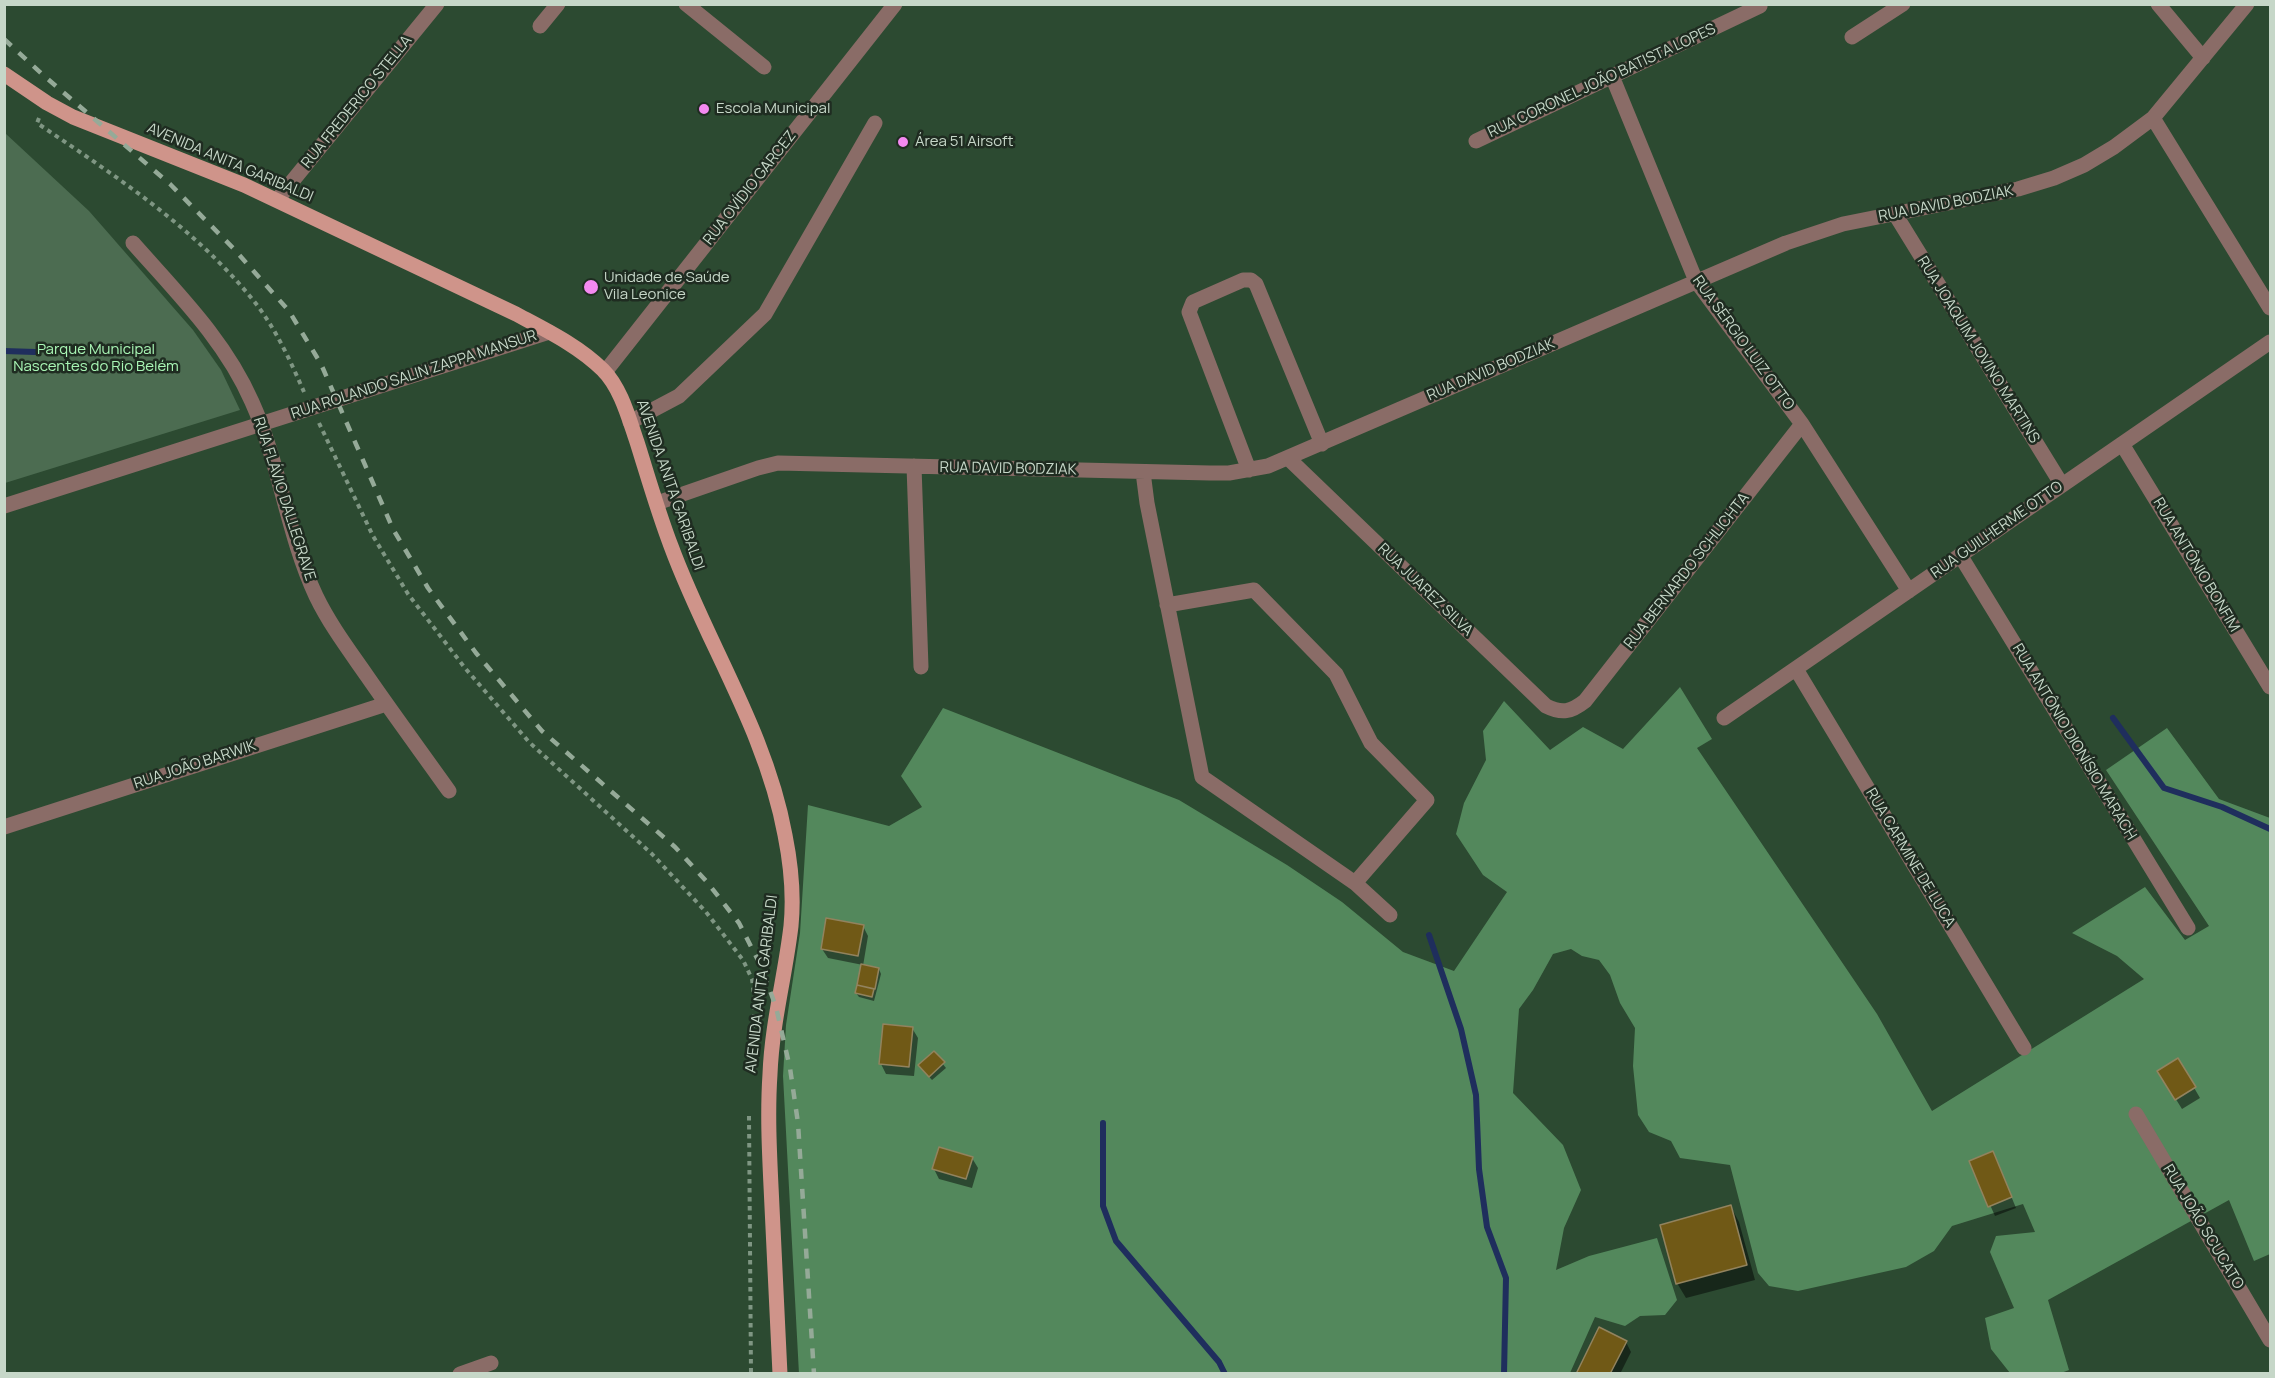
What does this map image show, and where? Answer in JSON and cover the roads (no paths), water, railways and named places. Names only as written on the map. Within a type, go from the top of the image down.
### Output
[{"type":"main road","name":"AVENIDA ANITA GARIBALDI","points":[[4,74],[47,104],[73,117],[277,200],[486,298],[549,332],[605,372],[630,422],[684,580],[754,729],[778,804],[789,859],[792,894],[791,925],[776,1007],[769,1080],[780,1374]]},
{"type":"street","name":"RUA FREDERICO STELLA","points":[[277,200],[437,4]]},
{"type":"street","points":[[540,26],[558,4]]},
{"type":"street","points":[[686,4],[764,67]]},
{"type":"street","name":"RUA OVÍDIO GARCEZ","points":[[605,372],[896,4]]},
{"type":"street","points":[[1852,37],[1903,4]]},
{"type":"street","points":[[2158,4],[2203,58]]},
{"type":"street","name":"RUA DAVID BODZIAK","points":[[657,503],[778,463],[1229,473],[1250,470],[1289,459],[1756,255],[1814,233],[1843,224],[2018,189],[2054,178],[2084,165],[2115,147],[2153,118],[2247,4]]},
{"type":"street","name":"RUA CORONEL JOÃO BATISTA LOPES","points":[[1476,141],[1760,6]]},
{"type":"street","name":"RUA SÉRGIO LUIZ OTTO","points":[[1612,76],[1696,282],[1802,424],[1909,591]]},
{"type":"street","points":[[2153,118],[2271,308]]},
{"type":"street","points":[[630,422],[679,396],[765,314],[874,123]]},
{"type":"street","name":"RUA JOAQUIM JOVINO MARTINS","points":[[1895,214],[2062,485]]},
{"type":"street","name":"RUA FLÁVIO DALLEGRAVE","points":[[133,243],[205,324],[225,351],[242,381],[261,424],[294,536],[316,596],[333,627],[450,791]]},
{"type":"street","points":[[1250,470],[1189,312],[1193,302],[1243,280],[1251,280],[1256,284],[1322,444]]},
{"type":"street","name":"RUA ROLANDO SALIN ZAPPA MANSUR","points":[[4,506],[549,332]]},
{"type":"street","name":"RUA GUILHERME OTTO","points":[[1724,718],[2271,342]]},
{"type":"street","name":"RUA BERNARDO SCHLICHTA","points":[[1567,712],[1585,701],[1802,424]]},
{"type":"street","name":"RUA ANTÔNIO BONFIM","points":[[2122,444],[2271,687]]},
{"type":"street","name":"RUA JUAREZ SILVA","points":[[1289,459],[1546,706],[1556,711],[1567,712]]},
{"type":"street","points":[[914,466],[921,668]]},
{"type":"street","points":[[1143,472],[1147,503],[1202,777],[1355,883],[1390,915]]},
{"type":"street","name":"RUA ANTÔNIO DIONÍSIO MARACH","points":[[1960,555],[2188,928]]},
{"type":"street","points":[[1167,606],[1254,590],[1336,674],[1371,743],[1427,800],[1355,883]]},
{"type":"street","name":"RUA CARMINE DE LUCA","points":[[1796,669],[2024,1047]]},
{"type":"street","name":"RUA JOÃO BARWIK","points":[[4,827],[387,704]]},
{"type":"street","name":"RUA JOÃO SCUCATO","points":[[2136,1114],[2271,1340]]},
{"type":"street","points":[[460,1374],[491,1363]]},
{"type":"waterway","points":[[4,351],[35,352]]},
{"type":"waterway","points":[[2113,718],[2164,788],[2222,807],[2270,829]]},
{"type":"waterway","points":[[1429,935],[1461,1029],[1476,1095],[1479,1169],[1487,1227],[1506,1278],[1504,1374]]},
{"type":"waterway","points":[[1103,1123],[1103,1206],[1116,1241],[1219,1362],[1225,1374]]},
{"type":"railway","points":[[4,39],[170,184],[234,249],[289,311],[321,364],[393,529],[428,588],[476,653],[542,731],[675,847],[707,882],[739,923],[761,966],[776,1007],[790,1068],[798,1123],[814,1374]]},
{"type":"place","name":"Escola Municipal","points":[[704,109]]},
{"type":"place","name":"Área 51 Airsoft","points":[[903,142]]},
{"type":"place","name":"Unidade de Saúde Vila Leonice","points":[[591,287]]},
{"type":"park label","name":"Parque Municipal Nascentes do Rio Belém","points":[[96,358]]}]
